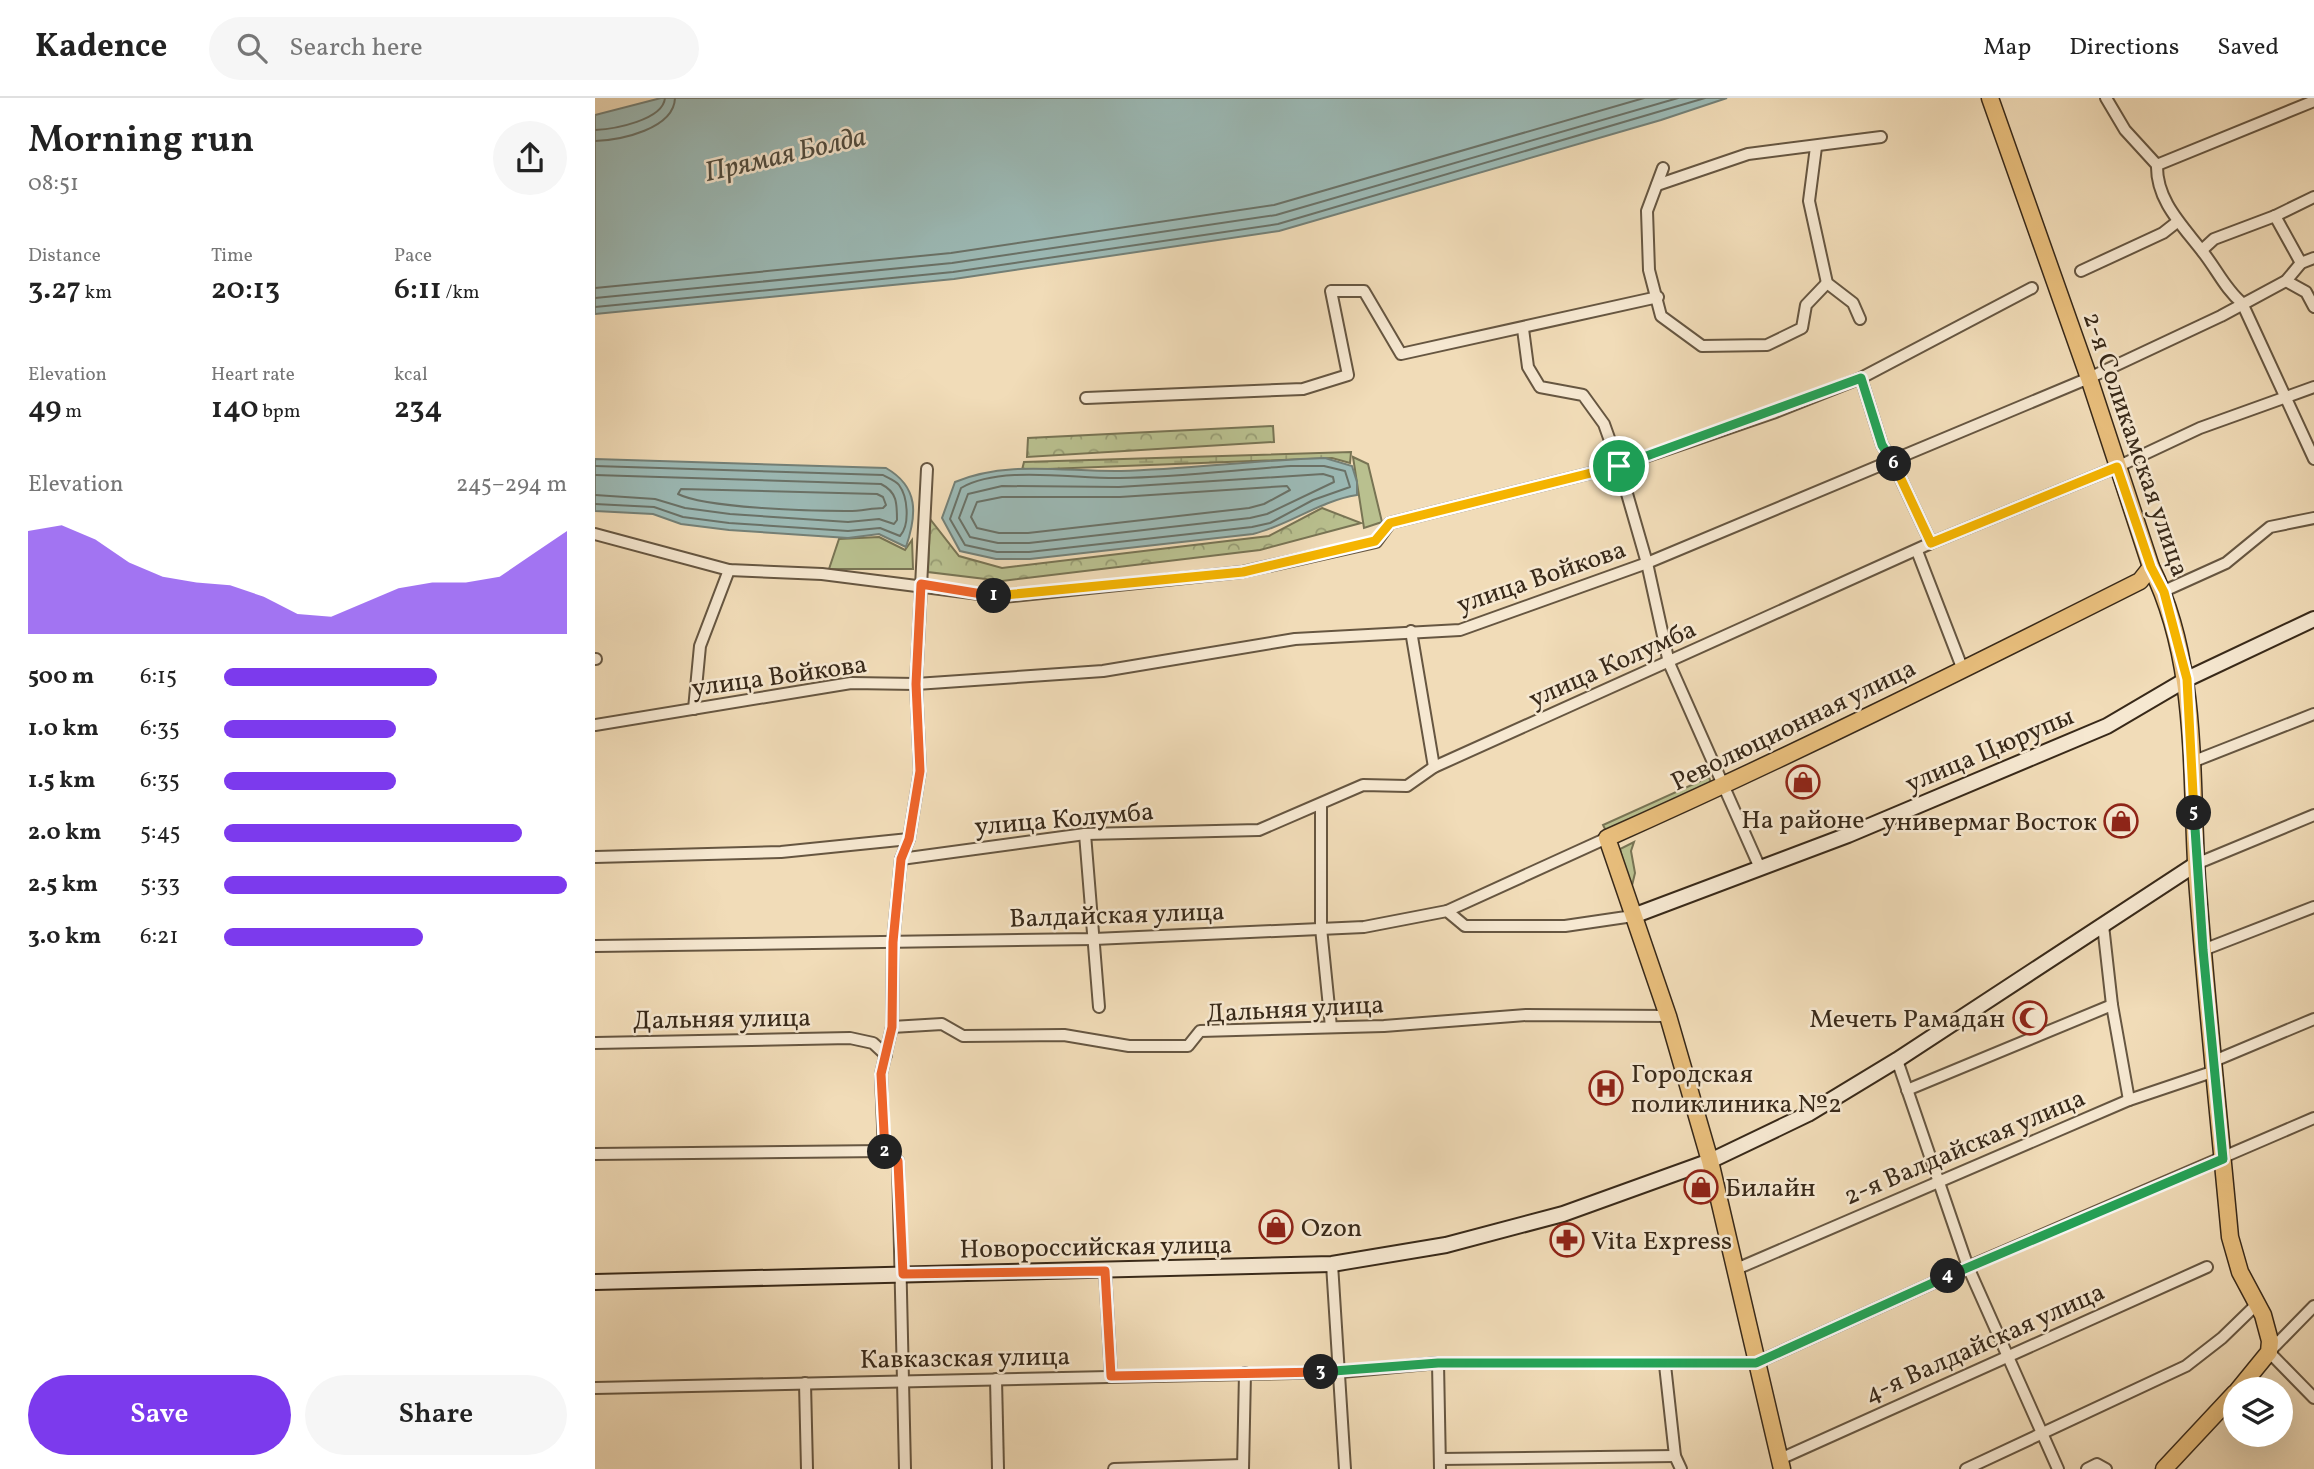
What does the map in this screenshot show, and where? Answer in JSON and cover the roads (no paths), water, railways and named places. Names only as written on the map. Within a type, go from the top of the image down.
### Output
[{"type":"main road","name":"2-я Соликамская улица","points":[[1990,98],[2089,377],[2151,567],[2164,592],[2187,679],[2196,864],[2230,1237],[2240,1272],[2257,1304],[2270,1341],[2269,1352]]},
{"type":"main road","name":"Революционная улица","points":[[1607,838],[1722,787],[1963,670],[2140,581],[2151,567]]},
{"type":"main road","points":[[1607,838],[1668,1016],[1710,1161],[1781,1464]]},
{"type":"main road","points":[[2248,1377],[2269,1352]]},
{"type":"main road","points":[[2164,1469],[2223,1405]]},
{"type":"street","points":[[2106,98],[2125,130],[2157,165],[2157,178],[2177,222],[2202,250],[2232,295],[2242,303],[2314,459]]},
{"type":"street","points":[[2157,165],[2314,101]]},
{"type":"street","points":[[1657,185],[1748,154],[1881,137]]},
{"type":"street","points":[[1816,147],[1809,201],[1827,283],[1853,303],[1860,319]]},
{"type":"street","points":[[1663,169],[1647,211],[1649,270],[1661,316],[1702,346],[1767,345],[1802,328],[1806,305],[1827,283]]},
{"type":"street","points":[[2202,250],[2214,239],[2275,216],[2314,197]]},
{"type":"street","points":[[2275,216],[2301,263]]},
{"type":"street","points":[[2081,271],[2163,233],[2177,222]]},
{"type":"street","name":"улица Войкова","points":[[595,725],[851,683],[916,684],[1103,671],[1295,639],[1460,630],[1647,563],[2089,377],[2286,281],[2301,263],[2314,258]]},
{"type":"street","points":[[2286,281],[2306,292],[2314,307]]},
{"type":"street","points":[[595,534],[729,570],[823,574],[921,584],[1003,597],[1243,572],[1375,541],[1390,523],[1619,466],[1861,378],[2032,288]]},
{"type":"street","points":[[1086,398],[1303,389],[1348,374],[1331,290],[1364,291],[1401,354],[1658,297]]},
{"type":"street","points":[[1523,329],[1528,367],[1540,387],[1583,395],[1604,424],[1647,563],[1669,663],[1760,868]]},
{"type":"street","points":[[1861,378],[1882,445],[1892,460],[1931,543]]},
{"type":"street","name":"улица Колумба","points":[[901,859],[1085,834],[1259,830],[1321,806],[1363,785],[1407,786],[1434,767],[1931,543],[2117,467],[2200,428],[2314,387]]},
{"type":"street","points":[[884,1151],[881,1074],[892,1027],[893,942],[901,859],[909,839],[920,771],[916,684],[927,469]]},
{"type":"street","points":[[2164,592],[2226,563],[2270,527],[2314,518]]},
{"type":"street","points":[[1917,551],[1963,670]]},
{"type":"street","points":[[694,709],[700,646],[729,570]]},
{"type":"street","name":"улица Цюрупы","points":[[1633,916],[1848,835],[2107,726],[2187,679],[2314,619]]},
{"type":"street","points":[[1411,631],[1434,767]]},
{"type":"street","points":[[2192,762],[2314,714]]},
{"type":"street","points":[[1321,806],[1321,928],[1331,1027]]},
{"type":"street","points":[[2196,864],[2314,815]]},
{"type":"street","points":[[1085,834],[1099,1007]]},
{"type":"street","name":"Революционная улица","points":[[1447,911],[1607,838]]},
{"type":"street","points":[[595,857],[781,852],[909,839]]},
{"type":"street","name":"Новороссийская улица","points":[[595,1282],[1332,1264],[1446,1245],[1563,1214],[1710,1161],[1808,1114],[1897,1060],[2196,864]]},
{"type":"street","points":[[2203,950],[2314,907]]},
{"type":"street","points":[[1447,911],[1465,926],[1565,926],[1633,916]]},
{"type":"street","name":"Валдайская улица","points":[[595,946],[1094,939],[1364,927],[1447,911]]},
{"type":"street","points":[[2103,925],[2112,1004],[2129,1100]]},
{"type":"street","points":[[1907,1090],[2112,1004]]},
{"type":"street","name":"Дальняя улица","points":[[892,1027],[942,1024],[963,1036],[1064,1035],[1129,1046],[1188,1046],[1200,1031],[1331,1027],[1526,1015],[1668,1016]]},
{"type":"street","name":"2-я Валдайская улица","points":[[1734,1270],[1938,1180],[2215,1066],[2314,1019]]},
{"type":"street","name":"Дальняя улица","points":[[595,1043],[850,1038],[873,1043],[886,1055]]},
{"type":"street","points":[[1897,1060],[1968,1267],[2058,1469]]},
{"type":"street","points":[[1756,1363],[1968,1267],[2312,1122]]},
{"type":"street","points":[[595,1154],[884,1151],[898,1161],[903,1274],[905,1469]]},
{"type":"street","points":[[1332,1264],[1341,1372],[1345,1469]]},
{"type":"street","name":"4-я Валдайская улица","points":[[1781,1464],[2006,1357],[2207,1267]]},
{"type":"street","points":[[1105,1271],[1111,1376]]},
{"type":"street","points":[[1966,1469],[2186,1366],[2226,1335],[2257,1304]]},
{"type":"street","points":[[2314,1306],[2269,1352],[2314,1398]]},
{"type":"street","points":[[1438,1363],[1440,1464],[1675,1456]]},
{"type":"street","name":"Кавказская улица","points":[[595,1388],[1341,1372],[1438,1363],[1756,1363]]},
{"type":"street","points":[[1665,1365],[1675,1456],[1681,1469]]},
{"type":"street","points":[[1114,1469],[1243,1467],[1245,1373]]},
{"type":"street","points":[[996,1379],[998,1469]]},
{"type":"street","points":[[805,1383],[807,1469]]},
{"type":"street","points":[[2087,1469],[2097,1464],[2106,1469]]},
{"type":"water","name":"Прямая Болда","points":[[661,98],[1727,98],[1661,120],[1279,231],[954,279],[595,314],[595,115]]},
{"type":"water","points":[[1325,458],[1352,466],[1357,482],[1357,495],[1330,502],[1253,534],[1030,559],[996,559],[960,551],[942,518],[955,482],[995,471],[1121,471]]},
{"type":"water","points":[[595,459],[886,468],[897,475],[910,493],[913,513],[910,535],[906,547],[879,534],[848,538],[729,530],[681,524],[653,514],[595,511]]},
{"type":"place","name":"На районе","points":[[1803,782]]},
{"type":"place","name":"универмаг Восток","points":[[2121,821]]},
{"type":"place","name":"Мечеть Рамадан","points":[[2030,1018]]},
{"type":"place","name":"Городская поликлиника №2","points":[[1606,1088]]},
{"type":"place","name":"Билайн","points":[[1701,1187]]},
{"type":"place","name":"Ozon","points":[[1276,1227]]},
{"type":"place","name":"Vita Express","points":[[1567,1240]]}]
